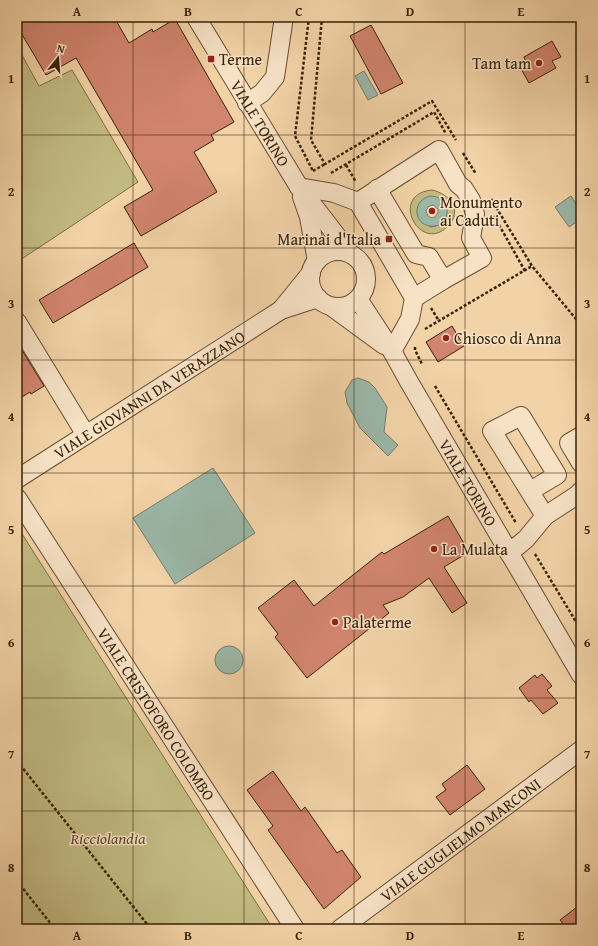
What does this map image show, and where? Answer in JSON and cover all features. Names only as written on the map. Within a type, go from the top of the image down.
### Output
[{"type":"street","name":"VIALE TORINO","points":[[196,17],[299,187],[343,244],[346,252]]},
{"type":"street","points":[[247,103],[262,93],[275,77],[284,18]]},
{"type":"street","points":[[358,202],[439,150],[458,184],[464,189],[471,200],[475,214],[471,238],[482,258],[414,298]]},
{"type":"street","name":"VIALE TORINO","points":[[299,187],[309,217],[314,267]]},
{"type":"street","points":[[299,187],[334,193],[358,202],[414,298],[410,319],[392,352]]},
{"type":"street","points":[[377,189],[416,254],[430,257],[443,280]]},
{"type":"street","points":[[333,251],[346,252],[357,258],[364,269],[366,275],[365,288],[358,299],[347,306],[325,302],[314,293],[311,286],[314,267],[322,256],[333,251]]},
{"type":"street","name":"VIALE GIOVANNI DA VERAZZANO","points":[[17,480],[281,310],[314,267]]},
{"type":"street","name":"VIALE TORINO","points":[[358,299],[392,352],[581,675]]},
{"type":"street","name":"VIALE TORINO","points":[[325,302],[392,352]]},
{"type":"street","name":"VIALE GIOVANNI DA VERAZZANO","points":[[281,310],[325,302]]},
{"type":"street","points":[[17,322],[86,435]]},
{"type":"street","points":[[581,436],[569,443],[581,462]]},
{"type":"street","points":[[530,491],[545,516]]},
{"type":"street","points":[[509,553],[526,539],[545,516],[581,491]]},
{"type":"street","name":"VIALE CRISTOFORO COLOMBO","points":[[17,498],[295,929]]},
{"type":"street","name":"VIALE GUGLIELMO MARCONI","points":[[340,929],[581,750]]},
{"type":"path","points":[[309,17],[295,136],[317,177]]},
{"type":"path","points":[[322,17],[311,140],[325,164],[432,101],[456,140]]},
{"type":"path","points":[[329,175],[434,112],[450,139]]},
{"type":"path","points":[[460,147],[480,180]]},
{"type":"path","points":[[488,194],[532,266],[581,325]]},
{"type":"path","points":[[493,216],[525,271]]},
{"type":"path","points":[[422,332],[532,266]]},
{"type":"path","points":[[416,342],[415,350],[423,366]]},
{"type":"path","points":[[431,380],[581,630]]},
{"type":"path","points":[[17,761],[151,929]]},
{"type":"path","points":[[17,882],[55,929]]},
{"type":"green space","points":[[17,46],[39,86],[72,70],[138,182],[17,262]]},
{"type":"green space","points":[[432,190],[449,199],[454,209],[454,215],[448,226],[437,233],[428,233],[419,228],[413,220],[410,211],[412,201],[419,194]],"holes":[[[420,202],[447,207],[436,226],[430,227]]]},
{"type":"green space","name":"Ricciolandia","points":[[17,526],[273,929],[17,929]]},
{"type":"shaded area","points":[[364,71],[378,95],[368,100],[355,76]]},
{"type":"shaded area","points":[[430,196],[437,197],[446,205],[447,216],[444,221],[434,226],[422,223],[417,214],[417,208],[419,203]],"holes":[[[433,205],[438,209],[435,217],[432,218],[428,216],[426,211],[428,207]]]},
{"type":"shaded area","points":[[571,196],[577,205],[581,202],[581,219],[569,227],[555,207]]},
{"type":"shaded area","points":[[358,378],[369,382],[375,388],[387,407],[384,432],[398,445],[388,456],[360,428],[347,403],[345,392],[352,380]]},
{"type":"shaded area","points":[[213,468],[255,533],[175,584],[133,518]]},
{"type":"shaded area","points":[[229,646],[239,650],[243,660],[239,670],[229,674],[219,670],[215,660],[219,650]]},
{"type":"building","points":[[17,17],[114,17],[129,43],[152,29],[153,32],[175,19],[234,122],[211,135],[214,140],[194,152],[217,192],[141,236],[124,207],[153,190],[76,58],[46,75],[17,26]]},
{"type":"building","points":[[371,25],[403,83],[381,94],[350,36]]},
{"type":"building","name":"Tam tam","points":[[552,41],[561,57],[552,61],[556,68],[529,83],[520,67],[526,64],[524,57]]},
{"type":"building","points":[[134,243],[148,267],[53,323],[39,300]]},
{"type":"building","name":"Chiosco di Anna","points":[[452,326],[464,346],[438,362],[426,342]]},
{"type":"building","points":[[17,342],[44,386],[17,400]]},
{"type":"building","points":[[448,516],[469,552],[444,567],[467,603],[452,613],[429,578],[403,597],[383,605],[389,613],[307,678],[275,637],[278,634],[258,608],[294,580],[314,606],[382,552],[384,554]]},
{"type":"building","points":[[542,674],[552,686],[547,690],[558,703],[543,714],[531,700],[529,702],[519,688],[535,675],[537,678]]},
{"type":"building","points":[[467,765],[485,789],[450,815],[436,797],[446,790],[442,784]]},
{"type":"building","points":[[273,771],[301,811],[305,807],[337,853],[342,850],[361,877],[324,909],[268,830],[273,826],[247,790]]},
{"type":"building","points":[[581,904],[581,929],[567,929],[560,920]]},
{"type":"place","name":"Terme","points":[[211,59]]},
{"type":"place","name":"Tam tam","points":[[539,63]]},
{"type":"place","name":"Monumento ai Caduti","points":[[432,211]]},
{"type":"place","name":"Marinai d'Italia","points":[[389,239]]},
{"type":"place","name":"Chiosco di Anna","points":[[446,338]]},
{"type":"place","name":"La Mulata","points":[[434,549]]},
{"type":"place","name":"Palaterme","points":[[335,622]]}]
